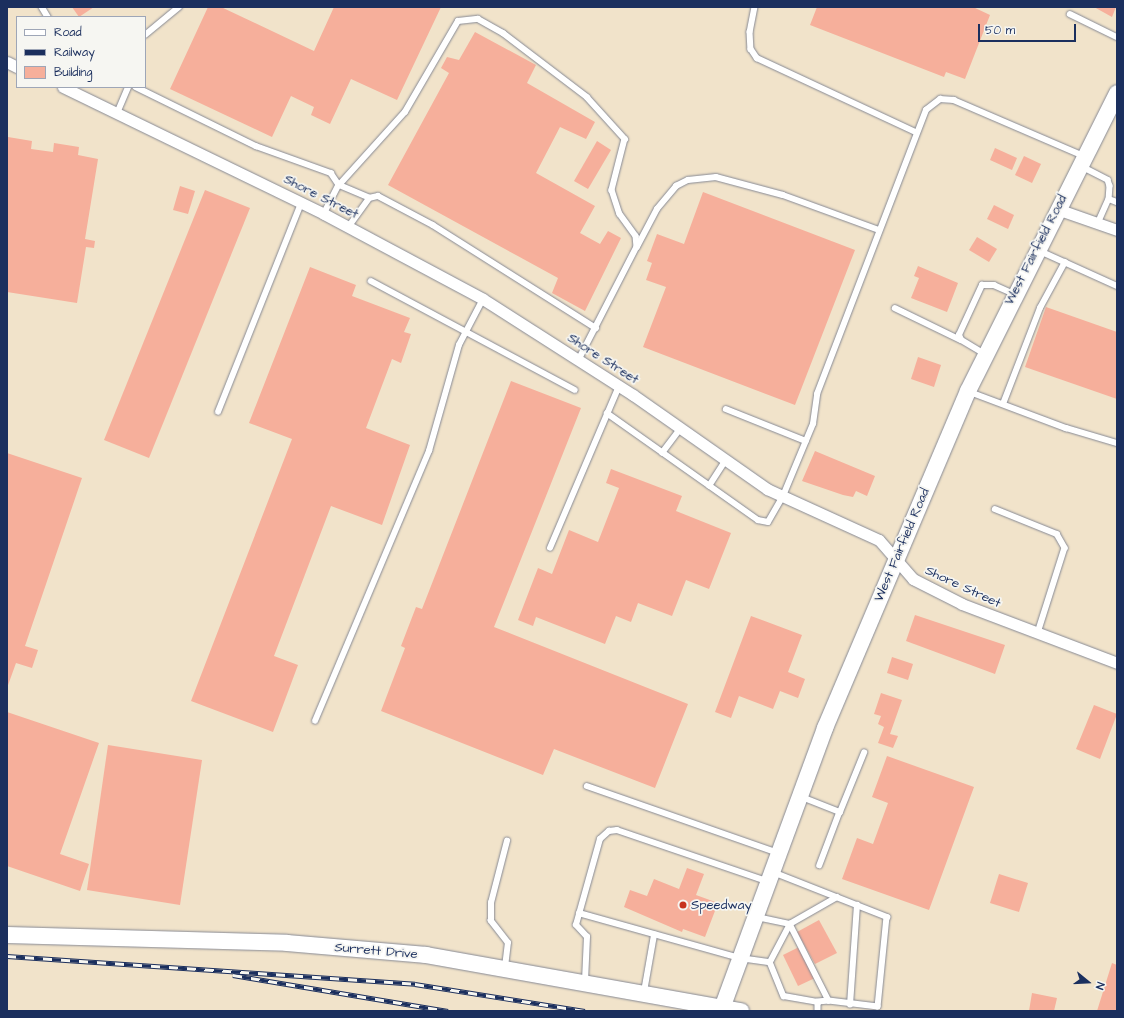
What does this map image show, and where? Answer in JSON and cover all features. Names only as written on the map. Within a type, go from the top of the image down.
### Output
[{"type":"main road","name":"West Fairfield Road","points":[[722,1009],[799,797],[896,559],[968,390],[984,354],[1056,209],[1116,95]]},
{"type":"main road","name":"Surrett Drive","points":[[7,934],[287,943],[426,955],[585,981],[722,1009],[741,1011]]},
{"type":"street","points":[[7,62],[16,66]]},
{"type":"street","name":"Shore Street","points":[[65,88],[118,111],[349,226],[483,299],[619,386],[726,460],[783,496],[879,540],[913,579],[948,597],[1117,663]]},
{"type":"street","points":[[1056,209],[1117,230]]},
{"type":"lane","points":[[42,7],[47,16]]},
{"type":"lane","points":[[146,34],[179,7]]},
{"type":"lane","points":[[755,7],[750,43],[757,58],[916,132]]},
{"type":"lane","points":[[1070,14],[1117,37]]},
{"type":"lane","points":[[324,214],[339,185],[405,112],[458,21],[478,20],[503,33],[587,97],[625,139],[612,190],[620,214],[636,236],[637,247]]},
{"type":"lane","points":[[118,111],[128,88]]},
{"type":"lane","points":[[138,88],[256,146],[331,173],[339,185],[369,198],[378,196],[433,225],[596,328]]},
{"type":"lane","points":[[607,413],[758,520],[768,522],[783,496],[813,424],[817,394],[916,132],[926,110],[940,99],[954,100],[1082,161],[1108,180],[1109,200],[1098,224]]},
{"type":"lane","points":[[579,360],[657,209],[676,186],[688,180],[716,176],[783,195],[879,230]]},
{"type":"lane","points":[[349,226],[369,198]]},
{"type":"lane","points":[[1109,200],[1117,202]]},
{"type":"lane","points":[[218,412],[301,202]]},
{"type":"lane","points":[[1036,249],[1117,286]]},
{"type":"lane","points":[[1003,404],[1040,308],[1065,262]]},
{"type":"lane","points":[[371,281],[575,390]]},
{"type":"lane","points":[[961,340],[959,335],[982,285],[994,285],[1014,294]]},
{"type":"lane","points":[[315,721],[429,451],[466,332],[483,299]]},
{"type":"lane","points":[[895,308],[961,340],[984,354]]},
{"type":"lane","points":[[550,548],[619,386]]},
{"type":"lane","points":[[968,390],[1003,404],[1117,443]]},
{"type":"lane","points":[[726,409],[806,441]]},
{"type":"lane","points":[[662,453],[681,428]]},
{"type":"lane","points":[[709,486],[726,460]]},
{"type":"lane","points":[[995,509],[1057,534],[1066,548],[1038,633]]},
{"type":"lane","points":[[820,865],[864,753]]},
{"type":"lane","points":[[587,786],[778,853]]},
{"type":"lane","points":[[799,797],[840,812]]},
{"type":"lane","points":[[585,981],[586,937],[576,925],[600,839],[609,831],[618,830],[837,897],[886,917],[877,1009],[829,1001],[818,1002],[784,996],[770,962]]},
{"type":"lane","points":[[505,967],[508,943],[491,921],[491,903],[507,841]]},
{"type":"lane","points":[[770,962],[790,924],[837,897]]},
{"type":"lane","points":[[850,1005],[857,905]]},
{"type":"lane","points":[[579,913],[740,958],[770,962]]},
{"type":"lane","points":[[755,916],[790,924]]},
{"type":"lane","points":[[790,924],[829,1001]]},
{"type":"lane","points":[[644,992],[654,935]]},
{"type":"lane","points":[[818,1002],[818,1011]]},
{"type":"building","points":[[72,7],[94,7],[80,16],[78,16]]},
{"type":"building","points":[[208,7],[221,7],[314,51],[334,7],[441,7],[397,100],[351,79],[330,124],[311,115],[314,107],[291,96],[272,137],[170,89]]},
{"type":"building","points":[[817,7],[973,7],[990,15],[965,79],[946,72],[944,77],[810,25]]},
{"type":"building","points":[[1094,7],[1116,7],[1112,17]]},
{"type":"building","points":[[475,32],[536,65],[527,83],[595,122],[586,139],[560,127],[536,173],[595,206],[580,233],[600,244],[608,231],[621,238],[585,311],[552,293],[558,278],[388,185],[449,73],[441,68],[447,57],[459,60]]},
{"type":"building","points":[[8,137],[32,141],[31,149],[53,152],[54,143],[79,147],[78,155],[98,159],[85,239],[95,241],[94,248],[86,247],[77,303],[7,292]]},
{"type":"building","points":[[597,141],[611,150],[588,189],[574,181]]},
{"type":"building","points":[[995,148],[1017,158],[1012,170],[990,160]]},
{"type":"building","points":[[1024,156],[1041,164],[1032,183],[1015,175]]},
{"type":"building","points":[[180,186],[195,191],[188,214],[173,210]]},
{"type":"building","points":[[205,190],[250,208],[149,458],[104,440]]},
{"type":"building","points":[[703,192],[855,250],[795,405],[643,347],[666,287],[646,280],[652,263],[647,261],[657,234],[684,244]]},
{"type":"building","points":[[994,205],[1014,215],[1008,229],[987,219]]},
{"type":"building","points":[[977,237],[997,249],[989,262],[969,250]]},
{"type":"building","points":[[918,266],[958,283],[947,312],[911,298],[919,278],[914,276]]},
{"type":"building","points":[[310,267],[356,285],[352,296],[410,318],[404,332],[411,334],[401,363],[392,359],[366,428],[410,445],[382,525],[331,506],[274,656],[298,665],[273,732],[191,701],[292,439],[249,423]]},
{"type":"building","points":[[1046,307],[1117,332],[1117,399],[1025,367]]},
{"type":"building","points":[[918,357],[941,365],[934,387],[911,379]]},
{"type":"building","points":[[511,381],[581,408],[494,627],[688,704],[655,788],[554,749],[543,775],[381,711],[405,648],[401,646],[416,607],[422,609]]},
{"type":"building","points":[[815,451],[875,476],[867,496],[856,491],[853,497],[843,495],[802,481]]},
{"type":"building","points":[[7,453],[82,478],[25,646],[38,650],[32,668],[16,663],[7,688]]},
{"type":"building","points":[[611,469],[682,496],[676,511],[731,533],[709,589],[686,580],[672,616],[638,603],[631,622],[616,616],[605,644],[536,617],[533,626],[518,620],[538,568],[552,574],[569,530],[598,542],[619,488],[606,483]]},
{"type":"building","points":[[915,615],[1005,645],[995,674],[906,641]]},
{"type":"building","points":[[751,616],[802,635],[788,672],[805,679],[798,698],[780,691],[773,709],[739,696],[731,718],[715,712]]},
{"type":"building","points":[[892,657],[913,664],[908,680],[887,673]]},
{"type":"building","points":[[881,693],[902,700],[890,734],[898,736],[893,748],[878,743],[884,727],[878,724],[881,716],[874,714]]},
{"type":"building","points":[[1094,705],[1117,714],[1100,759],[1076,749]]},
{"type":"building","points":[[7,712],[99,743],[60,854],[89,864],[80,891],[7,866]]},
{"type":"building","points":[[108,745],[202,760],[180,905],[87,890]]},
{"type":"building","points":[[887,756],[974,787],[929,910],[842,879],[857,838],[873,844],[888,803],[872,797]]},
{"type":"building","points":[[687,868],[704,874],[696,895],[718,903],[705,937],[683,929],[682,932],[624,907],[630,890],[647,896],[654,879],[679,889]]},
{"type":"building","points":[[999,874],[1028,883],[1019,912],[990,903]]},
{"type":"building","points":[[819,920],[837,953],[815,964],[797,932]]},
{"type":"building","points":[[799,947],[815,978],[798,986],[783,955]]},
{"type":"building","points":[[1112,963],[1117,965],[1117,1011],[1097,1011]]},
{"type":"building","points":[[1032,993],[1057,998],[1054,1011],[1029,1011]]},
{"type":"railway","points":[[7,956],[415,984],[585,1011]]},
{"type":"railway","points":[[233,975],[448,1011]]},
{"type":"place","name":"Speedway","points":[[683,905]]}]
